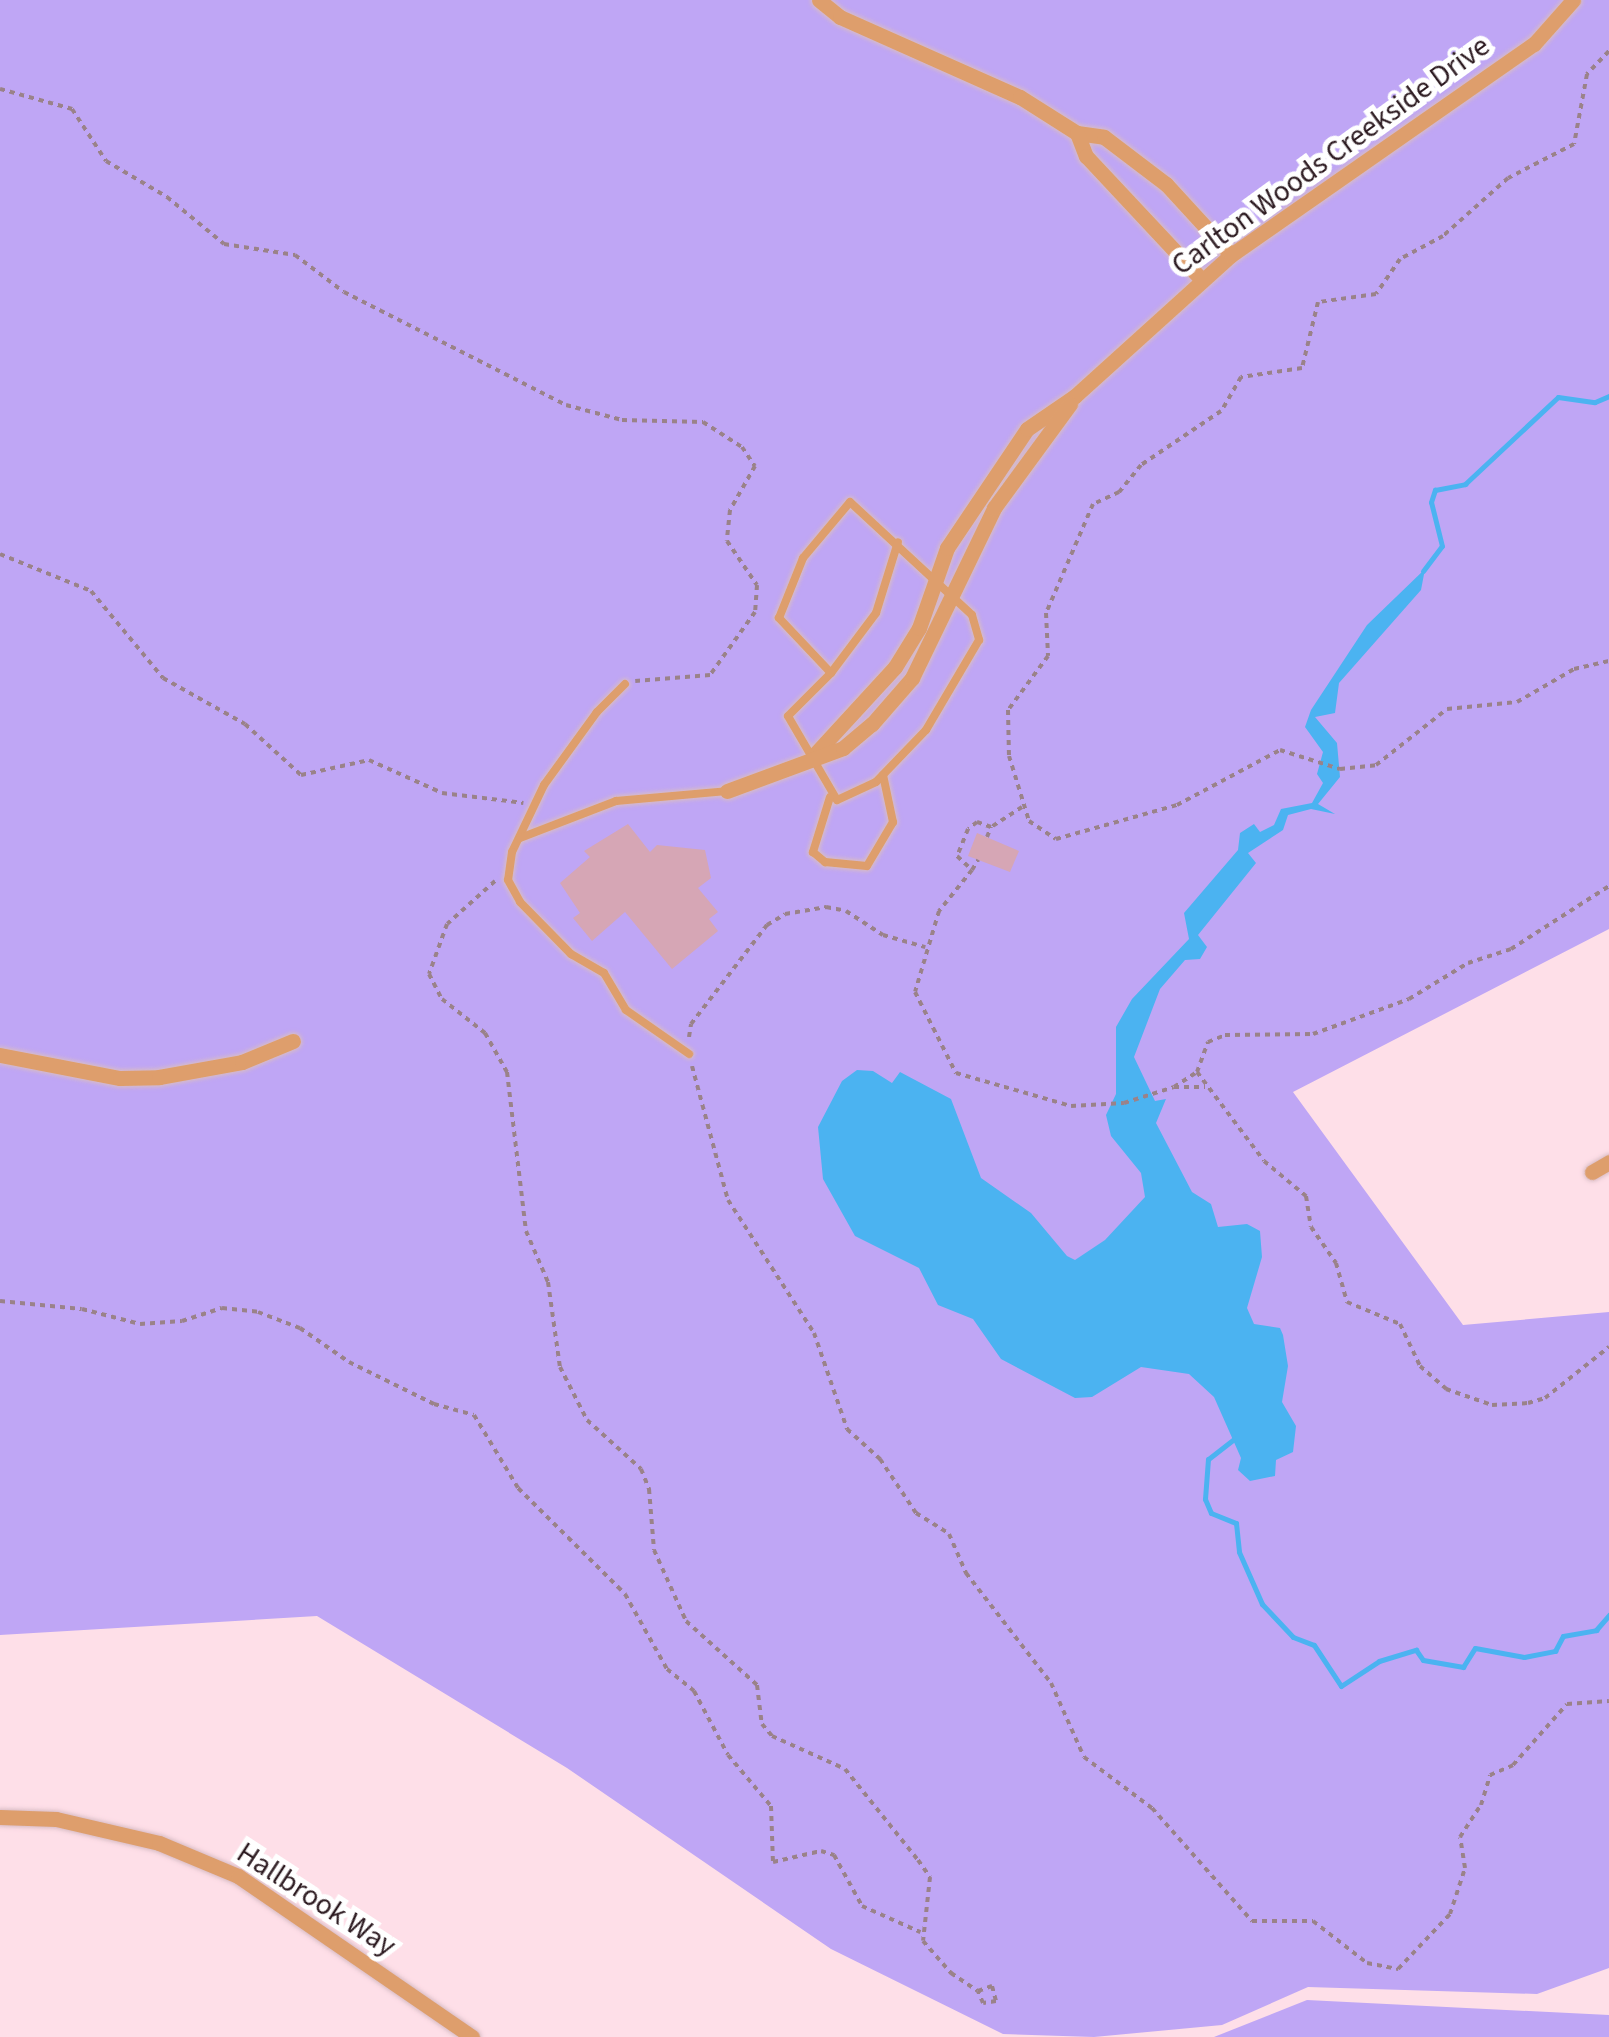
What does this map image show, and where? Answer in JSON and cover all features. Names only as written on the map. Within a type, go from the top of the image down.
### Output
[{"type":"street","points":[[819,0],[840,17],[1020,97],[1077,132],[1104,137],[1160,179],[1232,255]]},
{"type":"street","name":"Carlton Woods Creekside Drive","points":[[815,754],[896,668],[918,628],[934,577],[976,499],[1028,429],[1076,396],[1232,255],[1534,44],[1573,0]]},
{"type":"street","points":[[1077,132],[1086,156],[1202,280]]},
{"type":"street","name":"Carlton Woods Creekside Drive","points":[[728,791],[815,754],[842,748],[912,678],[994,508],[1076,396]]},
{"type":"street","points":[[0,1055],[120,1078],[160,1077],[228,1066],[292,1041]]},
{"type":"street","points":[[1592,1172],[1609,1162]]},
{"type":"street","name":"Hallbrook Way","points":[[0,1817],[56,1819],[158,1843],[238,1876],[472,2037]]},
{"type":"lane","points":[[830,797],[854,795],[883,775],[926,730],[980,640],[980,627],[952,594],[850,502],[803,558],[779,618],[831,673]]},
{"type":"lane","points":[[883,775],[893,822],[866,866],[826,862],[813,852],[830,797],[815,754],[788,716],[831,673],[876,613],[898,542]]},
{"type":"lane","points":[[625,684],[567,750],[518,840],[508,873],[520,902],[579,961],[604,973],[626,1010],[689,1054]]},
{"type":"lane","points":[[518,840],[616,800],[728,791]]},
{"type":"path","points":[[1609,50],[1586,74],[1574,144],[1485,195],[1458,224],[1400,259],[1376,294],[1318,302],[1302,368],[1240,377],[1221,411],[1093,504],[1046,613],[1048,656],[1008,710],[1008,756],[1022,807],[1035,828],[1056,839],[1177,805],[1280,750],[1308,760],[1364,768],[1389,760],[1447,709],[1517,702],[1574,669],[1609,661]]},
{"type":"path","points":[[0,89],[72,109],[106,161],[167,198],[224,244],[295,255],[344,292],[566,405],[622,420],[703,422],[742,447],[754,474],[730,510],[727,541],[757,584],[755,612],[710,675],[625,684]]},
{"type":"path","points":[[0,554],[90,591],[163,678],[245,724],[301,775],[370,760],[442,793],[505,797],[534,807]]},
{"type":"path","points":[[987,837],[991,826],[1022,807]]},
{"type":"path","points":[[972,870],[957,856],[968,830],[977,822],[991,826]]},
{"type":"path","points":[[978,860],[945,900],[925,947],[915,992],[951,1070],[1038,1101],[1085,1107],[1144,1099],[1198,1072]]},
{"type":"path","points":[[508,873],[446,924],[429,974],[442,999],[486,1033],[507,1072],[526,1231],[548,1282],[548,1318],[573,1390],[587,1420],[640,1469],[649,1489],[654,1550],[678,1606],[762,1692],[762,1724],[782,1745],[845,1768],[930,1877],[920,1932],[929,1953],[978,1991]]},
{"type":"path","points":[[1609,886],[1570,916],[1511,949],[1468,963],[1409,999],[1313,1034],[1216,1038],[1202,1052],[1198,1072],[1264,1161],[1306,1196],[1310,1227],[1336,1263],[1348,1302],[1400,1324],[1420,1366],[1446,1390],[1492,1405],[1528,1403],[1545,1398],[1609,1347]]},
{"type":"path","points":[[925,947],[883,934],[846,911],[826,907],[785,914],[766,925],[691,1024],[689,1054],[728,1200],[814,1333],[847,1429],[880,1459],[916,1512],[949,1534],[966,1574],[1051,1683],[1084,1758],[1152,1808],[1252,1921],[1313,1921],[1366,1963],[1398,1969],[1450,1914],[1465,1868],[1460,1837],[1481,1805],[1490,1775],[1513,1765],[1568,1704],[1609,1701]]},
{"type":"path","points":[[1174,1087],[1206,1087]]},
{"type":"path","points":[[0,1301],[82,1309],[140,1324],[222,1308],[258,1312],[300,1328],[349,1362],[434,1404],[474,1415],[518,1488],[625,1594],[667,1670],[694,1691],[728,1755],[770,1806],[773,1862],[821,1851],[834,1855],[862,1906],[920,1932]]},
{"type":"shaded area","points":[[0,0],[1609,0],[1609,929],[1293,1092],[1463,1325],[1609,1312],[1609,1968],[1537,1994],[1308,1987],[1222,2025],[1094,2037],[1003,2034],[831,1949],[567,1768],[317,1616],[0,1635]]},
{"type":"shaded area","points":[[1307,2000],[1609,2015],[1609,2037],[1214,2037]]},
{"type":"water","points":[[1425,569],[1421,590],[1339,683],[1335,713],[1315,717],[1337,743],[1340,777],[1318,804],[1335,814],[1311,809],[1288,815],[1283,830],[1248,853],[1256,863],[1198,935],[1207,947],[1200,959],[1185,960],[1160,989],[1134,1057],[1155,1101],[1166,1099],[1156,1123],[1192,1192],[1211,1204],[1218,1227],[1247,1224],[1260,1231],[1262,1257],[1247,1308],[1254,1324],[1280,1328],[1283,1335],[1288,1366],[1282,1402],[1296,1426],[1293,1452],[1276,1460],[1275,1476],[1250,1481],[1238,1470],[1241,1458],[1214,1397],[1189,1374],[1141,1367],[1092,1397],[1075,1398],[1001,1359],[973,1319],[938,1305],[919,1268],[855,1236],[823,1179],[818,1127],[842,1081],[857,1070],[873,1071],[892,1083],[900,1072],[951,1099],[981,1178],[1031,1213],[1067,1256],[1075,1260],[1105,1240],[1145,1197],[1141,1173],[1111,1136],[1106,1115],[1116,1094],[1116,1027],[1132,999],[1189,939],[1184,913],[1238,850],[1240,833],[1254,824],[1260,832],[1274,825],[1281,809],[1312,803],[1323,783],[1317,774],[1323,752],[1305,727],[1311,710],[1367,625]]},
{"type":"building","points":[[628,824],[650,852],[657,845],[705,850],[711,878],[698,888],[718,912],[709,919],[718,931],[672,969],[625,912],[592,941],[573,918],[580,913],[560,883],[590,857],[584,851]]},
{"type":"building","points":[[977,833],[1019,851],[1010,872],[968,856]]},
{"type":"waterway","points":[[1423,571],[1442,546],[1431,502],[1435,490],[1465,484],[1558,397],[1595,402],[1609,396]]},
{"type":"waterway","points":[[1234,1439],[1208,1459],[1205,1499],[1211,1513],[1236,1523],[1239,1552],[1262,1604],[1293,1637],[1314,1645],[1341,1686],[1379,1661],[1416,1650],[1423,1660],[1463,1667],[1475,1648],[1524,1657],[1555,1651],[1563,1636],[1596,1630],[1609,1615]]}]
